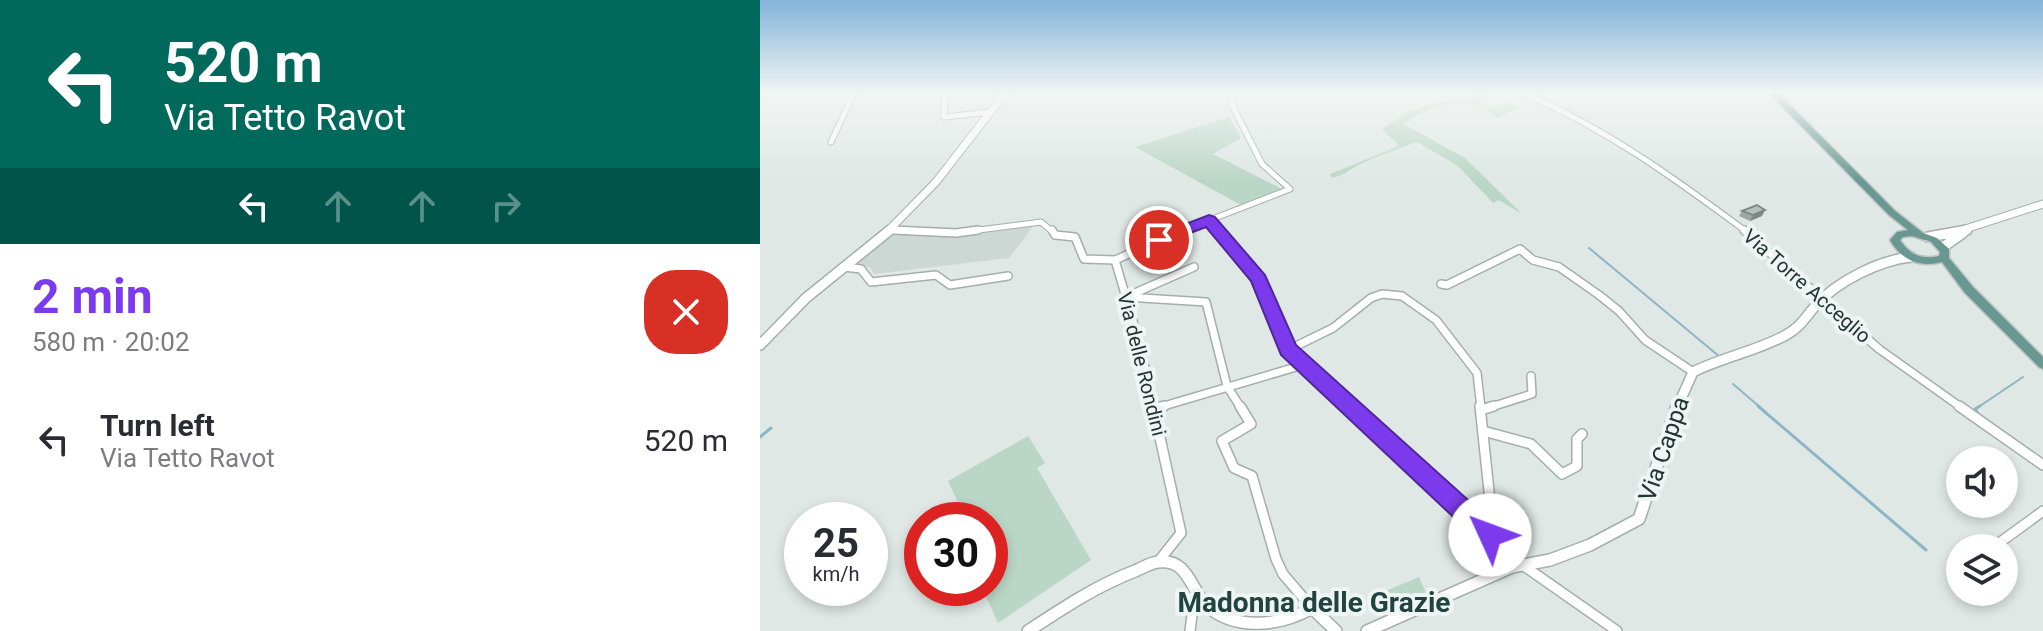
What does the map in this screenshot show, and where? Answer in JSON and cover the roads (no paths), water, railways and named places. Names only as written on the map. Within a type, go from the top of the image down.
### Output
[{"type":"main road","points":[[1802,122],[1892,213],[1924,235],[1943,253],[1969,290],[2043,364]]},
{"type":"main road","points":[[1892,213],[1900,225],[1900,234],[1895,240],[1896,254],[1929,262],[1969,290]]},
{"type":"main road","points":[[1900,234],[1924,235]]},
{"type":"main road","points":[[1929,262],[1943,253]]},
{"type":"street","points":[[831,142],[840,122]]},
{"type":"street","points":[[760,345],[792,308],[890,230],[952,164],[983,122]]},
{"type":"street","points":[[890,230],[956,233],[1041,222],[1048,225],[1055,235],[1075,237],[1084,259],[1115,260],[1120,255],[1290,189],[1262,164],[1241,122]]},
{"type":"street","name":"Via Torre Acceglio","points":[[1587,122],[1648,159],[1759,241],[1824,299],[1847,324],[2043,465]]},
{"type":"street","points":[[1924,235],[1968,230],[2043,204]]},
{"type":"street","points":[[1209,220],[1259,279],[1288,350],[1524,566],[1617,631]]},
{"type":"street","points":[[1943,253],[1968,230]]},
{"type":"street","name":"Via Cappa","points":[[1441,284],[1447,285],[1520,249],[1533,260],[1559,267],[1599,295],[1619,311],[1645,340],[1693,372]]},
{"type":"street","name":"Via Cappa","points":[[1367,631],[1503,571],[1550,560],[1590,545],[1639,519],[1678,404],[1693,372],[1734,358],[1800,326],[1824,299],[1896,254]]},
{"type":"street","name":"Via delle Rondini","points":[[1115,260],[1181,533],[1158,562]]},
{"type":"street","points":[[844,267],[861,269],[871,282],[936,275],[950,285],[1008,276]]},
{"type":"street","points":[[1126,297],[1194,267]]},
{"type":"street","points":[[1288,350],[1333,328],[1376,295],[1398,295],[1436,320],[1477,373],[1494,538]]},
{"type":"street","points":[[1126,297],[1206,302],[1227,386],[1251,424],[1222,441],[1234,468],[1252,476],[1283,574],[1336,631]]},
{"type":"street","points":[[1153,409],[1303,365]]},
{"type":"street","points":[[1481,410],[1532,394],[1531,376]]},
{"type":"street","points":[[1483,431],[1531,444],[1562,474],[1577,466],[1577,439],[1582,434]]},
{"type":"street","points":[[1471,517],[1491,509]]},
{"type":"street","points":[[2011,534],[2043,511]]},
{"type":"street","points":[[1028,631],[1099,585],[1158,562],[1184,568],[1206,605],[1222,616],[1254,629],[1277,627],[1312,608]]},
{"type":"street","points":[[1190,631],[1194,600],[1199,595]]},
{"type":"waterway","points":[[1589,248],[1720,357]]},
{"type":"waterway","points":[[1980,406],[2023,377]]},
{"type":"waterway","points":[[1733,384],[1761,408]]},
{"type":"waterway","points":[[1758,406],[1926,550]]},
{"type":"waterway","points":[[1979,415],[1975,409],[1980,406]]},
{"type":"waterway","points":[[760,437],[771,428]]},
{"type":"district","name":"Madonna delle Grazie","points":[[1314,602]]}]
